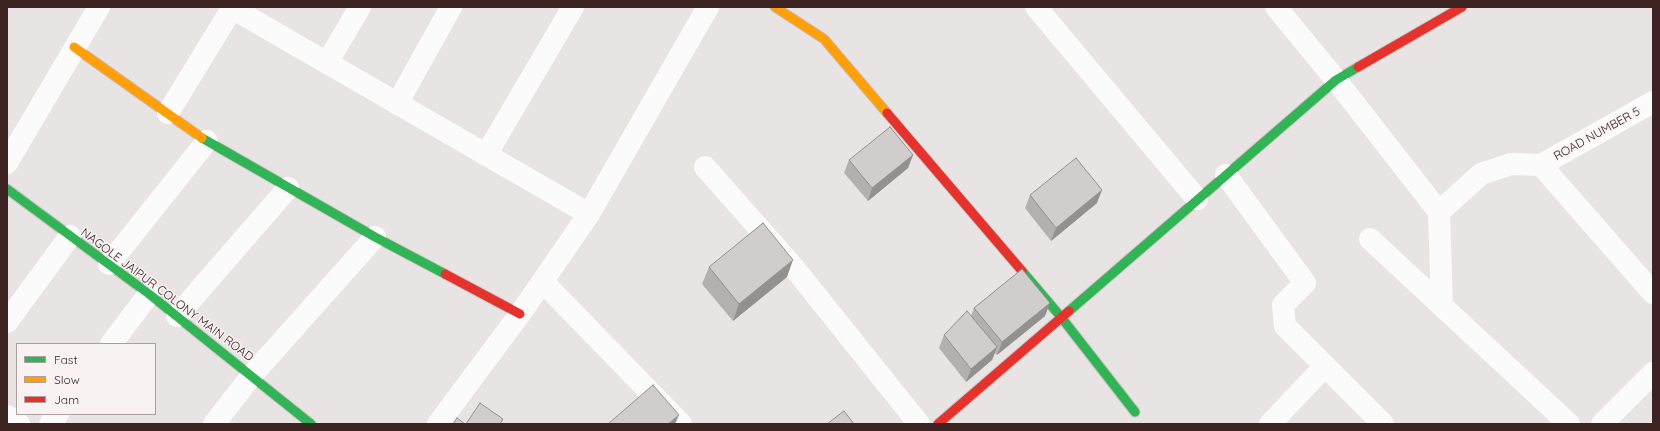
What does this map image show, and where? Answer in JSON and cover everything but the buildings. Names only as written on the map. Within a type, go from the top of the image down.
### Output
[{"type":"street","points":[[7,163],[74,47],[99,7]]},
{"type":"street","points":[[168,113],[233,7],[327,64],[588,214]]},
{"type":"street","points":[[327,64],[360,7]]},
{"type":"street","points":[[397,104],[451,7]]},
{"type":"street","points":[[486,155],[573,7]]},
{"type":"street","points":[[438,424],[543,282],[588,214],[708,7]]},
{"type":"street","points":[[775,7],[824,40],[1062,317],[1135,412]]},
{"type":"street","points":[[1036,7],[1198,199]]},
{"type":"street","points":[[1276,7],[1336,80],[1439,212],[1442,306]]},
{"type":"street","points":[[938,424],[1336,80],[1462,7]]},
{"type":"street","points":[[74,47],[207,141],[375,237],[520,314]]},
{"type":"street","name":"ROAD NUMBER 5","points":[[1541,165],[1653,102]]},
{"type":"street","points":[[109,264],[207,141]]},
{"type":"street","points":[[1439,212],[1481,174],[1511,164],[1541,165],[1653,293]]},
{"type":"street","points":[[705,167],[795,269],[919,424]]},
{"type":"street","points":[[1226,175],[1305,283],[1283,305],[1285,326],[1383,424]]},
{"type":"street","points":[[177,316],[288,188]]},
{"type":"street","name":"NAGOLE JAIPUR COLONY MAIN ROAD","points":[[7,189],[149,294],[252,375],[311,424]]},
{"type":"street","points":[[7,322],[70,236]]},
{"type":"street","points":[[214,424],[252,375],[375,237]]},
{"type":"street","points":[[1370,239],[1568,424]]},
{"type":"street","points":[[543,282],[681,424]]},
{"type":"street","points":[[112,343],[149,294]]},
{"type":"street","points":[[1270,424],[1324,366]]},
{"type":"street","points":[[1602,424],[1653,374]]},
{"type":"street","points":[[50,424],[57,415]]},
{"type":"street","points":[[7,416],[19,424]]},
{"type":"traffic: fast","points":[[1069,311],[1336,80],[1358,67]]},
{"type":"traffic: fast","points":[[202,138],[375,237],[445,274]]},
{"type":"traffic: fast","points":[[7,189],[149,294],[311,424]]},
{"type":"traffic: fast","points":[[1022,271],[1061,317],[1135,412]]},
{"type":"traffic: slow","points":[[775,7],[824,39],[887,113]]},
{"type":"traffic: slow","points":[[74,47],[202,138]]},
{"type":"traffic: jam","points":[[1358,67],[1462,7]]},
{"type":"traffic: jam","points":[[887,113],[1022,271]]},
{"type":"traffic: jam","points":[[445,274],[520,314]]},
{"type":"traffic: jam","points":[[938,424],[1069,311]]}]
